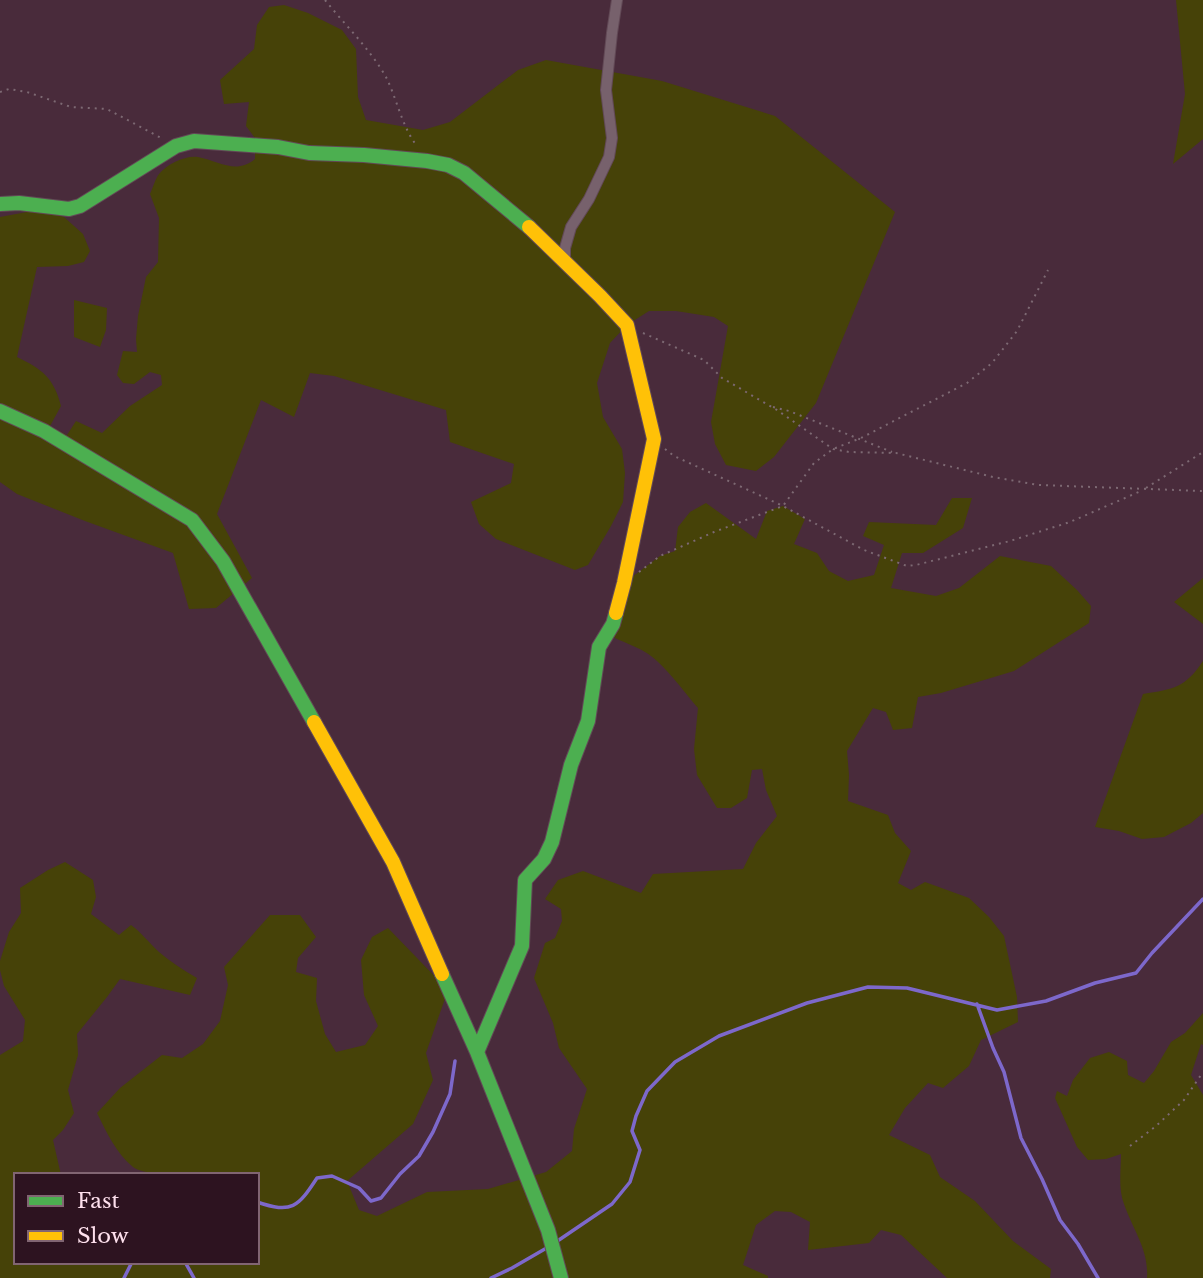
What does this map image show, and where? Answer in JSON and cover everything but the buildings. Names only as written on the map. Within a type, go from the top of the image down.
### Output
[{"type":"street","points":[[565,261],[565,248],[571,227],[589,199],[609,157],[612,138],[606,90],[617,0]]},
{"type":"street","points":[[0,204],[19,203],[69,209],[80,206],[176,146],[194,141],[448,165],[464,173],[534,231],[626,325],[654,439],[624,583],[613,624],[599,647],[588,721],[571,765],[552,842],[544,859],[525,880],[522,946],[477,1052]]},
{"type":"street","points":[[0,411],[44,431],[192,520],[223,561],[393,862],[477,1052],[548,1230],[561,1278]]},
{"type":"path","points":[[325,0],[373,58],[386,78],[415,145],[426,152]]},
{"type":"path","points":[[0,92],[9,89],[27,92],[71,107],[107,109],[176,146]]},
{"type":"path","points":[[624,583],[660,556],[783,506],[814,463],[833,449],[861,438],[967,383],[992,363],[1017,331],[1048,270]]},
{"type":"path","points":[[626,325],[704,360],[722,378],[769,405],[833,449],[895,453]]},
{"type":"path","points":[[769,405],[895,453],[993,477],[1038,485],[1203,491]]},
{"type":"path","points":[[654,439],[674,456],[783,506],[864,550],[907,566],[998,545],[1070,522],[1143,489],[1203,452]]},
{"type":"path","points":[[1130,1146],[1184,1100],[1203,1072]]},
{"type":"shaded area","points":[[1176,0],[1203,0],[1203,139],[1173,164],[1185,94]]},
{"type":"shaded area","points":[[284,5],[308,13],[342,30],[356,49],[358,97],[366,120],[423,130],[450,122],[518,70],[546,60],[662,81],[775,116],[895,212],[816,403],[774,457],[756,471],[726,465],[715,444],[711,422],[728,326],[714,317],[676,311],[649,311],[627,325],[610,343],[597,383],[603,417],[622,449],[625,473],[623,502],[588,565],[575,570],[496,539],[479,524],[471,502],[511,483],[514,464],[450,442],[446,410],[334,376],[310,373],[294,417],[261,400],[217,514],[252,578],[216,608],[189,609],[173,553],[17,494],[0,482],[0,217],[43,209],[64,217],[83,234],[90,251],[84,262],[68,266],[37,267],[17,357],[40,370],[55,388],[61,406],[50,426],[67,435],[76,421],[102,433],[130,406],[162,385],[161,375],[150,372],[134,384],[123,383],[117,375],[123,351],[137,352],[138,316],[146,277],[158,262],[159,218],[150,194],[155,181],[167,167],[188,157],[198,157],[227,166],[241,166],[255,159],[255,138],[246,126],[249,102],[224,104],[220,80],[254,49],[257,25],[269,7]]},
{"type":"shaded area","points":[[74,300],[107,308],[106,330],[100,347],[74,337]]},
{"type":"shaded area","points":[[952,498],[972,498],[963,528],[923,553],[902,553],[891,588],[936,596],[959,588],[1000,556],[1051,566],[1091,606],[1089,623],[1014,671],[941,693],[918,697],[912,728],[893,730],[886,712],[873,708],[847,751],[848,801],[888,815],[895,833],[911,851],[898,883],[911,890],[925,882],[969,898],[989,917],[1004,936],[1017,997],[1018,1022],[981,1040],[969,1066],[943,1088],[928,1083],[905,1108],[889,1135],[930,1155],[940,1177],[975,1201],[1013,1241],[1051,1269],[1050,1278],[947,1278],[901,1235],[881,1230],[869,1243],[808,1250],[810,1222],[791,1212],[775,1211],[756,1225],[743,1265],[768,1278],[0,1278],[0,1055],[23,1041],[25,1020],[4,986],[0,961],[9,932],[21,913],[20,888],[65,862],[93,880],[96,897],[91,914],[119,935],[131,925],[155,949],[197,978],[190,995],[120,979],[77,1034],[78,1055],[68,1090],[74,1113],[53,1140],[61,1173],[14,1173],[14,1264],[259,1264],[259,1173],[142,1171],[133,1167],[122,1155],[97,1113],[120,1088],[162,1055],[182,1058],[203,1044],[220,1021],[228,985],[224,967],[270,915],[300,915],[316,937],[298,958],[296,972],[317,978],[316,1001],[325,1034],[336,1052],[365,1045],[378,1026],[364,995],[361,960],[372,937],[388,928],[448,990],[426,1053],[433,1080],[413,1124],[347,1181],[359,1210],[377,1216],[427,1192],[488,1189],[546,1172],[572,1151],[574,1129],[587,1089],[559,1048],[553,1023],[534,978],[545,943],[555,938],[562,921],[561,909],[545,899],[558,880],[583,871],[641,893],[653,874],[743,869],[756,843],[777,816],[766,790],[762,769],[752,770],[747,798],[731,808],[717,808],[697,775],[694,749],[698,708],[652,656],[610,635],[624,583],[660,556],[675,551],[678,527],[690,512],[706,503],[756,539],[767,511],[783,506],[805,519],[794,544],[817,553],[829,571],[848,581],[874,575],[884,545],[863,536],[869,522],[936,525]]},
{"type":"shaded area","points":[[1203,578],[1203,624],[1174,602]]},
{"type":"shaded area","points":[[1203,661],[1203,813],[1191,823],[1164,837],[1142,839],[1095,827],[1143,694],[1178,686],[1190,677]]},
{"type":"shaded area","points":[[1203,1013],[1203,1045],[1201,1044],[1191,1075],[1203,1095],[1203,1278],[1147,1278],[1146,1258],[1122,1198],[1121,1154],[1106,1159],[1088,1160],[1077,1147],[1055,1098],[1057,1091],[1067,1096],[1073,1080],[1090,1058],[1109,1052],[1127,1061],[1128,1075],[1144,1083],[1171,1042],[1185,1033]]},
{"type":"waterway","points":[[556,1242],[612,1204],[630,1182],[640,1150],[632,1131],[647,1091],[675,1062],[719,1036],[807,1003],[868,987],[907,988],[997,1010],[1046,1001],[1095,983],[1136,973],[1203,899]]},
{"type":"waterway","points":[[977,1004],[1004,1072],[1021,1138],[1060,1220],[1098,1278]]},
{"type":"waterway","points":[[259,1203],[278,1207],[293,1205],[305,1196],[317,1178],[332,1176],[359,1188],[371,1201],[381,1198],[419,1156],[433,1132],[450,1094],[455,1061]]},
{"type":"waterway","points":[[491,1278],[550,1246]]},
{"type":"waterway","points":[[124,1278],[131,1264]]},
{"type":"waterway","points":[[186,1264],[194,1278]]},
{"type":"traffic: fast","points":[[0,204],[19,203],[69,209],[80,206],[176,146],[194,141],[448,165],[464,173],[529,227]]},
{"type":"traffic: fast","points":[[0,411],[44,431],[192,520],[223,561],[314,722]]},
{"type":"traffic: fast","points":[[477,1052],[522,946],[525,880],[544,859],[552,842],[571,765],[588,721],[599,647],[613,624],[616,613]]},
{"type":"traffic: fast","points":[[442,974],[477,1052],[548,1230],[561,1278]]},
{"type":"traffic: slow","points":[[529,227],[627,325],[654,439],[616,613]]},
{"type":"traffic: slow","points":[[314,722],[393,862],[442,974]]}]
